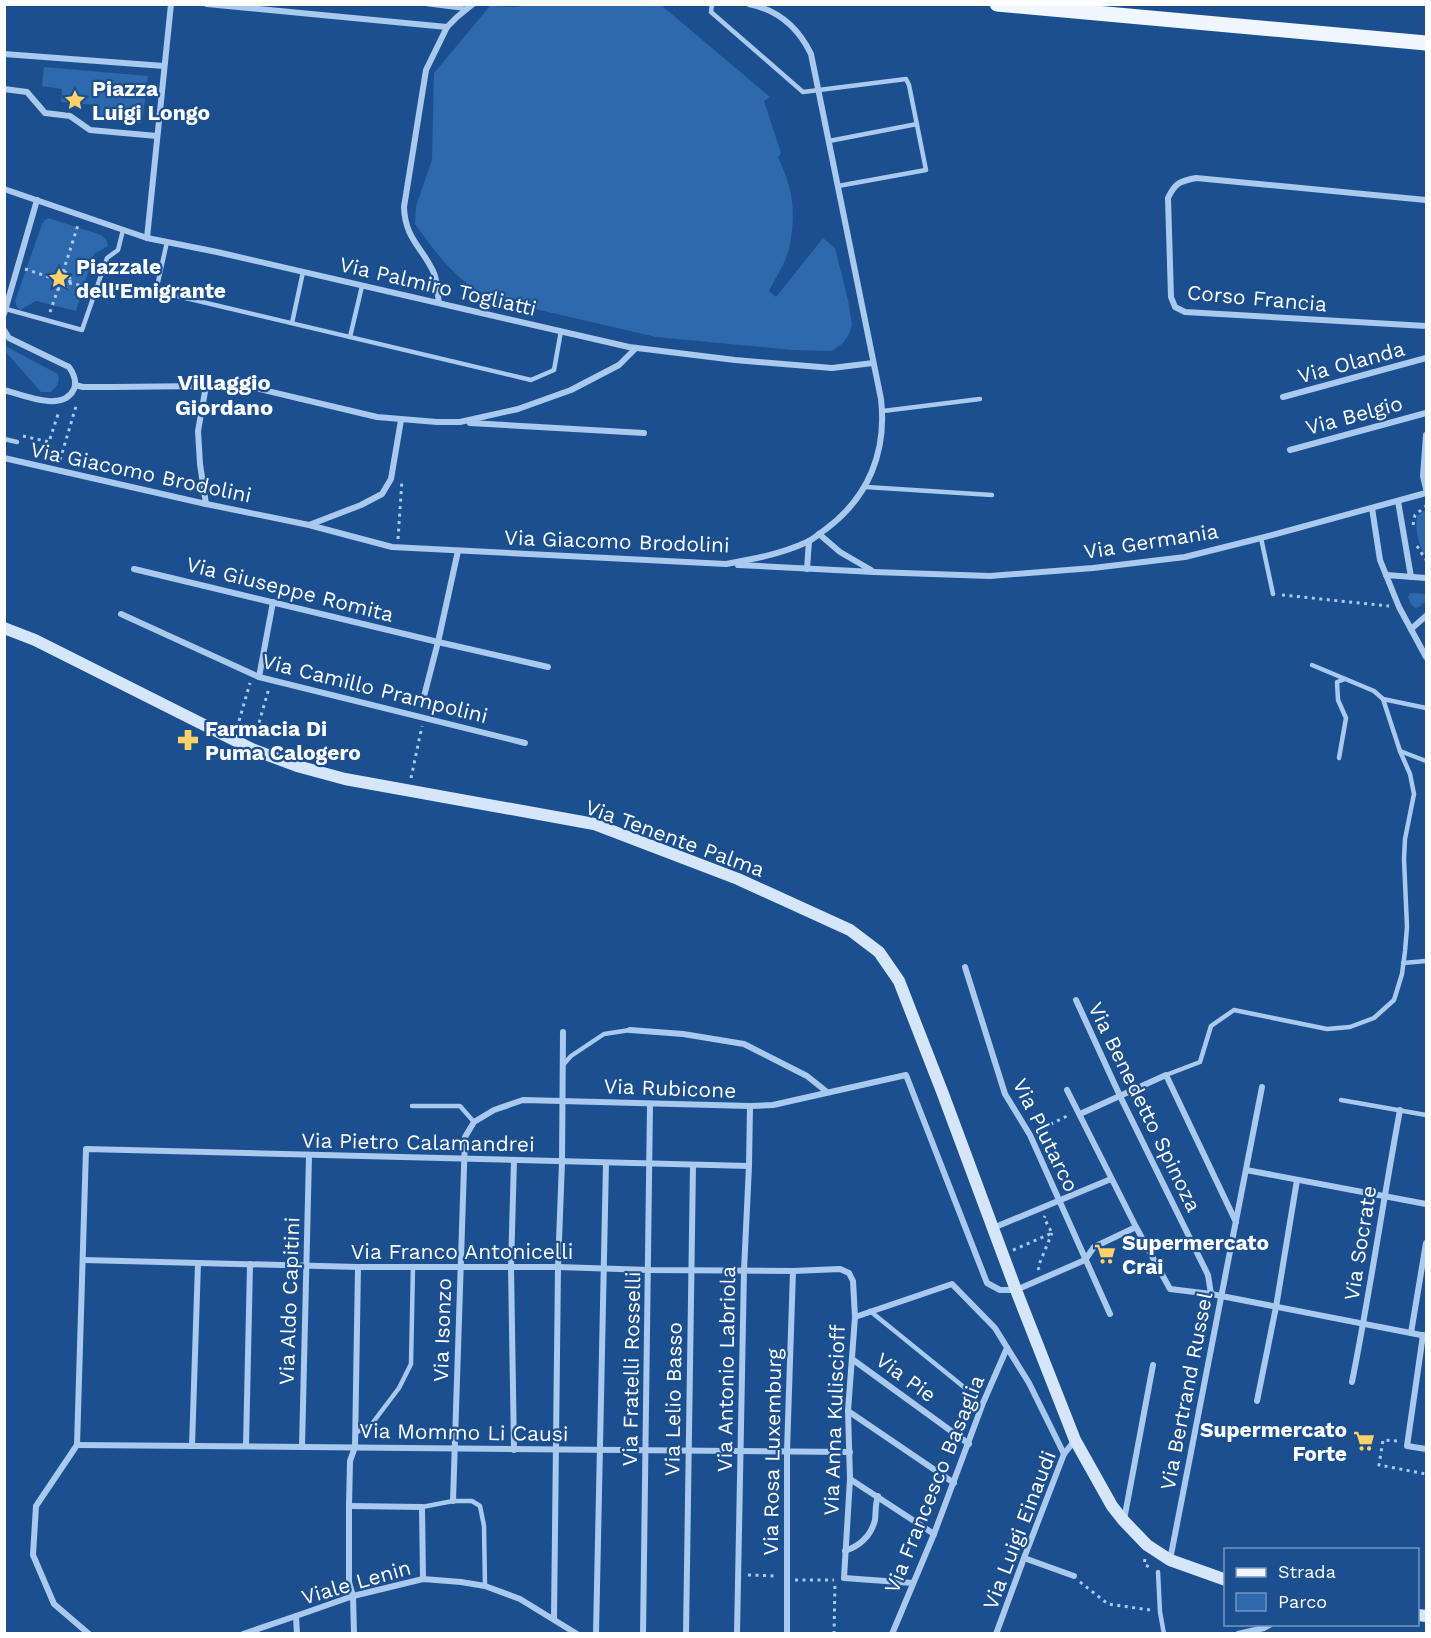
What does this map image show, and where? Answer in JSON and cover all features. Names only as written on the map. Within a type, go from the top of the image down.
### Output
[{"type":"main road","points":[[997,4],[1426,43]]},
{"type":"main road","name":"Via Tenente Palma","points":[[4,628],[35,640],[252,749],[297,766],[345,779],[594,824],[738,879],[850,930],[879,952],[899,981],[1075,1440],[1112,1506],[1147,1545],[1170,1560],[1224,1579]]},
{"type":"street","points":[[147,238],[171,4]]},
{"type":"street","points":[[207,4],[447,27]]},
{"type":"street","name":"Via Giacomo Brodolini","points":[[4,458],[309,525],[398,547],[726,564],[764,558],[808,541],[841,518],[866,487],[881,447],[882,399],[811,54],[799,33],[780,16],[748,4]]},
{"type":"street","points":[[439,303],[435,272],[409,234],[404,217],[404,207],[426,70],[447,27],[470,7]]},
{"type":"street","points":[[4,54],[164,66]]},
{"type":"street","points":[[4,89],[27,92],[45,113],[70,116],[90,130],[157,136]]},
{"type":"street","name":"Corso Francia","points":[[1426,200],[1196,178],[1182,181],[1172,188],[1168,198],[1171,297],[1174,307],[1185,312],[1426,326]]},
{"type":"street","name":"Via Palmiro Togliatti","points":[[4,189],[147,238],[636,348],[735,360],[832,368],[873,363]]},
{"type":"street","points":[[5,311],[37,200]]},
{"type":"street","points":[[4,330],[9,338],[69,367],[73,372],[75,385],[70,395],[56,402],[5,390]]},
{"type":"street","points":[[460,422],[518,410],[571,390],[619,365],[636,348]]},
{"type":"street","name":"Via Olanda","points":[[1283,397],[1426,358]]},
{"type":"street","points":[[75,385],[83,387],[206,386],[234,383],[377,417],[401,420],[644,433]]},
{"type":"street","points":[[206,386],[198,431],[206,504]]},
{"type":"street","name":"Via Belgio","points":[[1290,450],[1426,413]]},
{"type":"street","points":[[309,525],[376,499],[387,487],[393,471],[401,420]]},
{"type":"street","points":[[1426,435],[1423,476],[1426,491]]},
{"type":"street","name":"Via Germania","points":[[726,564],[990,576],[1093,568],[1185,557],[1398,501],[1426,491]]},
{"type":"street","points":[[1398,501],[1411,577]]},
{"type":"street","points":[[1372,508],[1380,560],[1400,607],[1426,657]]},
{"type":"street","points":[[819,534],[840,552],[874,572]]},
{"type":"street","points":[[807,569],[808,541]]},
{"type":"street","points":[[422,704],[458,551]]},
{"type":"street","name":"Via Giuseppe Romita","points":[[134,568],[548,667]]},
{"type":"street","points":[[1386,575],[1426,578]]},
{"type":"street","points":[[255,676],[273,602]]},
{"type":"street","name":"Via Camillo Prampolini","points":[[121,614],[255,676],[525,743]]},
{"type":"street","points":[[1411,629],[1426,616]]},
{"type":"street","name":"Via Plutarco","points":[[965,967],[1005,1094],[1030,1134],[1110,1314]]},
{"type":"street","name":"Via Benedetto Spinoza","points":[[1076,1000],[1120,1096],[1208,1275],[1211,1294]]},
{"type":"street","points":[[630,1030],[683,1034],[744,1044],[807,1076],[827,1092]]},
{"type":"street","points":[[554,1619],[563,1032]]},
{"type":"street","name":"Via Rubicone","points":[[474,1122],[494,1110],[523,1100],[773,1105],[906,1075],[987,1283],[1000,1290],[1016,1290]]},
{"type":"street","points":[[1080,1114],[1166,1075],[1236,1223]]},
{"type":"street","name":"Via Bertrand Russel","points":[[1170,1560],[1262,1088]]},
{"type":"street","points":[[1067,1090],[1170,1290],[1211,1294],[1425,1336],[1407,1445],[1426,1449]]},
{"type":"street","name":"Via Fratelli Rosselli","points":[[643,1634],[650,1104]]},
{"type":"street","name":"Via Antonio Labriola","points":[[736,1634],[750,1106]]},
{"type":"street","name":"Via Socrate","points":[[1352,1382],[1400,1110]]},
{"type":"street","points":[[465,1160],[465,1137],[474,1122]]},
{"type":"street","name":"Via Pietro Calamandrei","points":[[84,1260],[86,1149],[749,1166]]},
{"type":"street","name":"Via Aldo Capitini","points":[[302,1447],[309,1156]]},
{"type":"street","name":"Via Isonzo","points":[[453,1501],[465,1160]]},
{"type":"street","points":[[514,1160],[512,1267],[514,1450]]},
{"type":"street","points":[[596,1634],[606,1163]]},
{"type":"street","name":"Via Lelio Basso","points":[[686,1634],[693,1165]]},
{"type":"street","points":[[1246,1170],[1426,1204]]},
{"type":"street","points":[[993,1228],[1111,1179]]},
{"type":"street","points":[[1257,1401],[1276,1307],[1297,1180]]},
{"type":"street","points":[[1016,1290],[1085,1260],[1094,1247],[1136,1227]]},
{"type":"street","points":[[1411,1333],[1426,1243]]},
{"type":"street","points":[[84,1260],[77,1445],[36,1506],[33,1555],[54,1604],[89,1634]]},
{"type":"street","name":"Via Franco Antonicelli","points":[[84,1260],[358,1267],[462,1266],[793,1271],[840,1269]]},
{"type":"street","points":[[192,1446],[198,1263]]},
{"type":"street","points":[[246,1446],[250,1264]]},
{"type":"street","points":[[354,1634],[353,1596],[349,1582],[349,1506],[350,1461],[355,1447],[358,1267]]},
{"type":"street","name":"Via Anna Kuliscioff","points":[[840,1269],[849,1273],[853,1281],[855,1317],[849,1411],[850,1479],[843,1578],[913,1583]]},
{"type":"street","name":"Via Rosa Luxemburg","points":[[787,1634],[787,1451],[793,1271]]},
{"type":"street","points":[[855,1317],[952,1284],[994,1328],[1029,1383],[1064,1454]]},
{"type":"street","name":"Via Francesco Basaglia","points":[[892,1634],[1007,1348]]},
{"type":"street","name":"Via Pie","points":[[852,1359],[969,1444]]},
{"type":"street","points":[[1123,1520],[1153,1365]]},
{"type":"street","points":[[849,1411],[954,1483]]},
{"type":"street","name":"Via Luigi Einaudi","points":[[996,1634],[1064,1454],[1075,1440]]},
{"type":"street","name":"Via Mommo Li Causi","points":[[77,1445],[849,1452]]},
{"type":"street","points":[[850,1479],[934,1534]]},
{"type":"street","points":[[845,1551],[861,1543],[872,1530],[878,1496]]},
{"type":"street","points":[[349,1506],[422,1507],[423,1579]]},
{"type":"street","points":[[1023,1558],[1074,1576]]},
{"type":"street","name":"Viale Lenin","points":[[243,1633],[353,1596],[423,1579],[485,1586],[520,1599],[577,1634]]},
{"type":"street","points":[[296,1616],[297,1634]]},
{"type":"street","points":[[1238,1634],[1268,1626]]},
{"type":"lane","points":[[427,4],[470,7]]},
{"type":"lane","points":[[712,4],[711,12],[803,92],[906,79],[926,170],[838,186]]},
{"type":"lane","points":[[829,141],[917,124]]},
{"type":"lane","points":[[5,311],[82,330],[107,258],[118,250],[123,230]]},
{"type":"lane","points":[[167,242],[156,291],[531,380],[554,370],[561,332]]},
{"type":"lane","points":[[292,323],[303,272]]},
{"type":"lane","points":[[351,337],[362,286]]},
{"type":"lane","points":[[883,411],[980,399]]},
{"type":"lane","points":[[4,439],[17,442]]},
{"type":"lane","points":[[866,487],[992,495]]},
{"type":"lane","points":[[1261,538],[1273,594]]},
{"type":"lane","points":[[1311,665],[1374,691],[1383,699],[1426,708]]},
{"type":"lane","points":[[1339,758],[1346,717],[1338,700],[1337,682],[1345,679]]},
{"type":"lane","points":[[1166,1075],[1200,1062],[1211,1026],[1234,1010],[1326,1029],[1350,1027],[1374,1018],[1394,1000],[1402,974],[1407,927],[1405,839],[1414,794],[1410,774],[1383,699]]},
{"type":"lane","points":[[1400,751],[1426,761]]},
{"type":"lane","points":[[1403,963],[1426,961]]},
{"type":"lane","points":[[563,1065],[571,1056],[604,1034],[630,1030]]},
{"type":"lane","points":[[1341,1100],[1426,1115]]},
{"type":"lane","points":[[412,1106],[460,1106],[474,1122]]},
{"type":"lane","points":[[355,1433],[371,1425],[399,1388],[411,1364],[413,1266]]},
{"type":"lane","points":[[870,1311],[965,1388]]},
{"type":"lane","points":[[422,1507],[453,1501],[472,1501],[480,1506],[484,1526],[485,1586]]},
{"type":"lane","points":[[1158,1572],[1160,1612],[1164,1634]]},
{"type":"path","points":[[63,272],[81,216]]},
{"type":"path","points":[[18,267],[52,278]]},
{"type":"path","points":[[63,272],[67,274],[69,283],[63,289],[58,288],[54,286],[52,278],[55,274],[63,272]]},
{"type":"path","points":[[69,283],[96,290]]},
{"type":"path","points":[[47,320],[58,288]]},
{"type":"path","points":[[17,442],[19,435],[49,442],[62,401]]},
{"type":"path","points":[[57,470],[76,404]]},
{"type":"path","points":[[393,471],[403,470],[398,547]]},
{"type":"path","points":[[1413,525],[1415,514],[1426,506]]},
{"type":"path","points":[[1415,536],[1418,548],[1426,560]]},
{"type":"path","points":[[1273,594],[1400,607]]},
{"type":"path","points":[[234,740],[255,676]]},
{"type":"path","points":[[252,749],[271,681]]},
{"type":"path","points":[[412,772],[424,718]]},
{"type":"path","points":[[1030,1134],[1067,1116]]},
{"type":"path","points":[[1043,1207],[1046,1214],[1044,1218],[1052,1233]]},
{"type":"path","points":[[1003,1254],[1052,1233]]},
{"type":"path","points":[[1042,1279],[1038,1267],[1052,1233]]},
{"type":"path","points":[[1407,1445],[1383,1440],[1379,1465],[1426,1473]]},
{"type":"path","points":[[1074,1576],[1108,1604],[1160,1612]]},
{"type":"path","points":[[834,1634],[836,1581]]},
{"type":"green space","points":[[518,5],[661,5],[770,97],[764,101],[781,153],[778,157],[791,193],[793,220],[787,255],[769,291],[776,297],[823,238],[835,248],[848,300],[852,325],[843,343],[832,351],[793,350],[656,337],[500,301],[473,287],[451,270],[415,224],[416,206],[432,160],[434,73],[490,6],[518,7]]},
{"type":"green space","points":[[44,67],[148,76],[142,123],[95,119],[95,105],[61,102],[62,89],[42,86]]},
{"type":"green space","points":[[48,218],[101,235],[106,239],[108,246],[94,254],[76,311],[36,301],[20,310],[15,301],[42,224]]},
{"type":"green space","points":[[5,346],[58,374],[55,388],[51,392],[41,392],[5,351]]},
{"type":"green space","points":[[1426,509],[1426,557],[1419,542],[1416,527],[1417,516]]},
{"type":"green space","points":[[1410,593],[1426,594],[1426,601],[1415,608],[1408,597]]},
{"type":"place","name":"Piazza Luigi Longo","points":[[75,100]]},
{"type":"place","name":"Piazzale dell'Emigrante","points":[[59,278]]},
{"type":"place","name":"Farmacia Di Puma Calogero","points":[[188,740]]},
{"type":"place","name":"Supermercato Crai","points":[[1105,1254]]},
{"type":"place","name":"Supermercato Forte","points":[[1364,1441]]},
{"type":"district","name":"Villaggio Giordano","points":[[224,394]]}]
